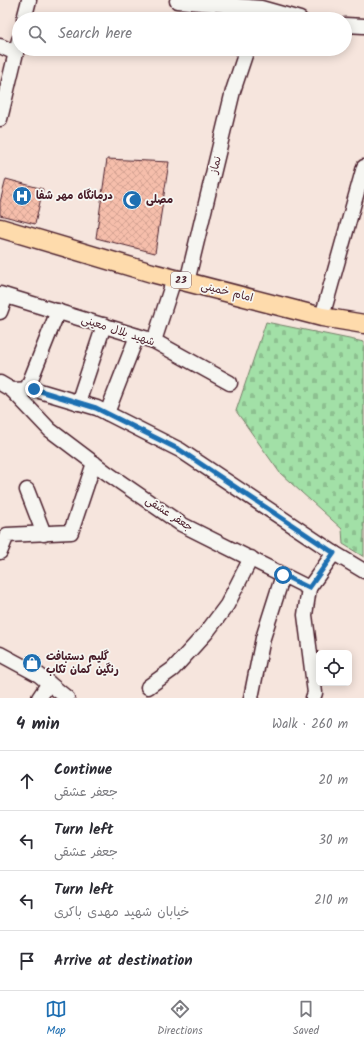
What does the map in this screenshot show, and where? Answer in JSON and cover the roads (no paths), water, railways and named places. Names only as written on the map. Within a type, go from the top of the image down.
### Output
[{"type":"main road","name":"امام خمینی","points":[[0,228],[181,280],[322,317],[364,324]]},
{"type":"street","points":[[26,12],[29,0]]},
{"type":"street","points":[[177,1],[260,9],[272,12]]},
{"type":"street","points":[[352,25],[364,26]]},
{"type":"street","points":[[0,46],[12,46]]},
{"type":"street","points":[[0,119],[16,56]]},
{"type":"street","name":"نماز","points":[[154,341],[181,280],[233,91],[245,56]]},
{"type":"street","points":[[322,317],[364,167]]},
{"type":"street","points":[[0,312],[3,294]]},
{"type":"street","name":"شهید بلال معینی","points":[[3,294],[154,341],[230,383]]},
{"type":"street","points":[[27,389],[58,311]]},
{"type":"street","points":[[78,402],[104,325]]},
{"type":"street","points":[[107,413],[137,336]]},
{"type":"street","points":[[6,387],[34,389],[96,408],[180,450],[334,553],[364,571]]},
{"type":"street","name":"جعفر عشقی","points":[[6,387],[50,430],[181,524],[309,588]]},
{"type":"street","points":[[0,552],[7,536],[71,532],[94,463]]},
{"type":"street","points":[[27,490],[44,534]]},
{"type":"street","points":[[313,698],[315,693],[305,615],[309,588],[334,553]]},
{"type":"street","points":[[148,687],[173,669],[206,632],[227,605],[250,558]]},
{"type":"street","points":[[251,698],[262,638],[283,575]]},
{"type":"street","points":[[0,654],[38,674],[67,698]]},
{"type":"street","points":[[39,698],[49,683]]},
{"type":"place","name":"درمانگاه مهر شفا","points":[[22,196]]},
{"type":"place","name":"مصلی","points":[[132,200]]},
{"type":"place","name":"گلیم دستبافت رنگین کمان تکاب","points":[[32,663]]}]
